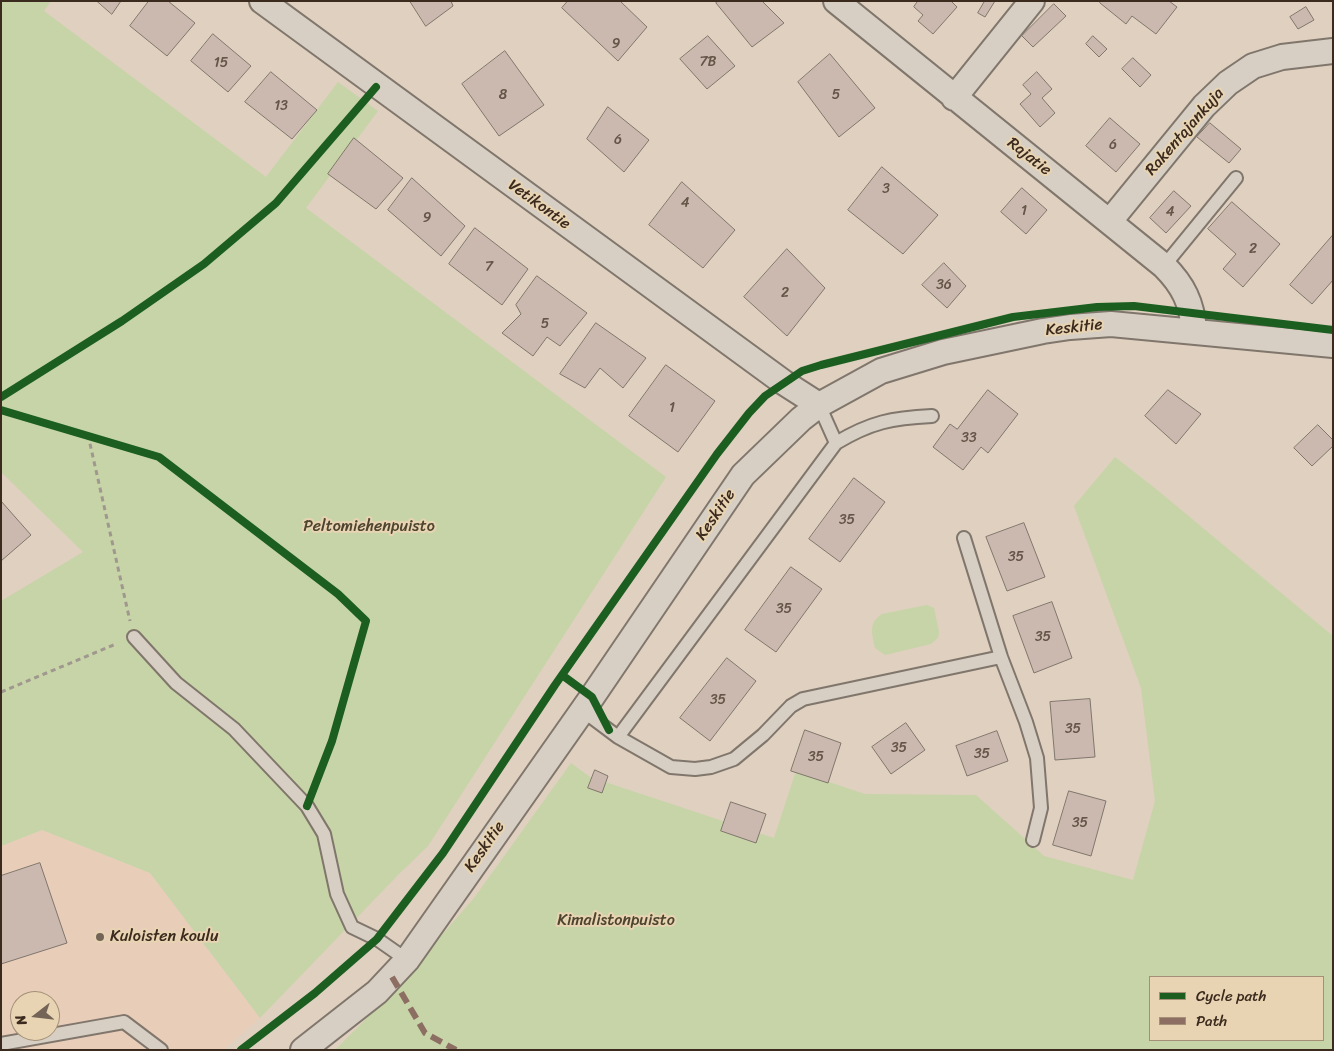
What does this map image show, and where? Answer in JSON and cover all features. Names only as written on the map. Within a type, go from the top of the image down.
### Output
[{"type":"street","name":"Vetikontie","points":[[262,1],[783,382],[819,405]]},
{"type":"street","name":"Rajatie","points":[[836,1],[1164,266],[1178,280],[1188,296],[1194,330]]},
{"type":"street","points":[[954,98],[1032,1]]},
{"type":"street","name":"Rakentajankuja","points":[[1110,221],[1204,106],[1228,83],[1253,66],[1282,57],[1333,51]]},
{"type":"street","name":"Keskitie","points":[[303,1050],[378,992],[407,960],[743,476],[801,419],[819,405],[881,371],[943,352],[1043,330],[1111,324],[1194,330],[1333,345]]},
{"type":"lane","points":[[1164,266],[1236,178]]},
{"type":"lane","points":[[819,405],[836,443]]},
{"type":"lane","points":[[618,737],[836,443],[859,429],[894,418],[932,416]]},
{"type":"lane","points":[[964,538],[1037,758],[1041,808],[1033,840]]},
{"type":"lane","points":[[134,637],[176,683],[234,729],[307,806],[324,834],[337,894],[352,926],[376,939],[407,960]]},
{"type":"lane","points":[[582,710],[618,737],[671,767],[695,769],[712,767],[734,759],[791,706],[803,699],[1002,656]]},
{"type":"lane","points":[[1,1044],[124,1022],[161,1050]]},
{"type":"path","points":[[79,433],[97,438]]},
{"type":"path","points":[[1,692],[134,637],[88,435]]},
{"type":"shaded area","name":"Kuloisten koulu","points":[[42,830],[150,873],[260,1018],[223,1050],[1,1050],[1,846]]},
{"type":"green space","name":"Peltomiehenpuisto","points":[[1,1],[51,1],[44,11],[266,177],[338,82],[378,111],[306,208],[666,477],[428,846],[260,1018],[150,873],[42,830],[1,846],[1,601],[83,552],[1,472]]},
{"type":"green space","name":"Kimalistonpuisto","points":[[1115,457],[1333,636],[1333,1050],[335,1050],[386,999],[474,898],[571,763],[590,777],[774,838],[796,771],[865,794],[976,795],[1044,856],[1133,880],[1155,801],[1141,688],[1074,506]]},
{"type":"green space","points":[[927,605],[934,608],[939,632],[938,638],[931,644],[885,655],[875,648],[872,629],[878,617],[882,614]]},
{"type":"building","points":[[97,1],[121,1],[112,14]]},
{"type":"building","points":[[149,1],[168,1],[195,23],[167,56],[130,26]]},
{"type":"building","points":[[410,1],[451,1],[453,6],[426,26]]},
{"type":"building","points":[[568,1],[620,1],[647,27],[618,61],[562,8]]},
{"type":"building","points":[[719,1],[762,1],[784,23],[752,47],[716,3]]},
{"type":"building","points":[[918,1],[951,1],[957,7],[933,34],[918,21],[923,15],[914,7]]},
{"type":"building","points":[[985,1],[995,1],[985,17],[978,13]]},
{"type":"building","points":[[1101,1],[1169,1],[1177,7],[1156,34],[1132,16],[1126,24],[1100,3]]},
{"type":"building","points":[[1054,4],[1066,16],[1033,47],[1022,36]]},
{"type":"building","points":[[1306,7],[1314,20],[1298,29],[1290,17]]},
{"type":"building","points":[[213,34],[251,66],[228,92],[191,61]]},
{"type":"building","points":[[708,36],[735,66],[707,89],[680,59]]},
{"type":"building","points":[[1093,36],[1107,49],[1099,57],[1086,44]]},
{"type":"building","points":[[505,51],[544,105],[499,136],[462,84]]},
{"type":"building","points":[[830,54],[875,108],[839,137],[798,82]]},
{"type":"building","points":[[1133,58],[1151,75],[1140,87],[1122,69]]},
{"type":"building","points":[[271,72],[317,110],[292,139],[245,102]]},
{"type":"building","points":[[1037,72],[1052,89],[1042,98],[1055,113],[1040,127],[1020,104],[1031,94],[1023,85]]},
{"type":"building","points":[[608,107],[649,140],[624,172],[587,139]]},
{"type":"building","points":[[1110,118],[1140,144],[1116,172],[1086,146]]},
{"type":"building","points":[[1210,123],[1241,149],[1229,163],[1197,137]]},
{"type":"building","points":[[354,138],[403,178],[376,209],[328,174]]},
{"type":"building","points":[[882,167],[938,215],[903,254],[848,210]]},
{"type":"building","points":[[412,178],[465,226],[441,256],[388,210]]},
{"type":"building","points":[[682,182],[735,230],[703,268],[649,225]]},
{"type":"building","points":[[1022,188],[1047,210],[1026,234],[1001,212]]},
{"type":"building","points":[[1174,191],[1191,206],[1166,233],[1150,218]]},
{"type":"building","points":[[1232,202],[1280,244],[1243,287],[1223,269],[1236,254],[1208,229]]},
{"type":"building","points":[[475,228],[528,269],[502,305],[449,264]]},
{"type":"building","points":[[1333,235],[1333,280],[1312,304],[1290,285]]},
{"type":"building","points":[[787,249],[825,288],[787,336],[744,297]]},
{"type":"building","points":[[944,263],[966,286],[947,308],[922,285]]},
{"type":"building","points":[[537,276],[587,313],[560,346],[547,337],[533,356],[502,333],[521,314],[516,305]]},
{"type":"building","points":[[596,323],[646,358],[623,388],[600,368],[585,388],[560,374]]},
{"type":"building","points":[[666,365],[715,401],[678,452],[629,416]]},
{"type":"building","points":[[988,390],[1018,414],[988,453],[981,447],[963,470],[933,447],[950,424],[957,429]]},
{"type":"building","points":[[1168,390],[1201,414],[1176,444],[1145,416]]},
{"type":"building","points":[[1318,425],[1333,440],[1333,446],[1312,466],[1294,448]]},
{"type":"building","points":[[854,478],[885,502],[840,562],[809,539]]},
{"type":"building","points":[[1,501],[31,535],[1,561]]},
{"type":"building","points":[[1024,523],[1045,577],[1007,591],[986,537]]},
{"type":"building","points":[[791,567],[822,589],[776,652],[745,630]]},
{"type":"building","points":[[1052,602],[1072,658],[1034,673],[1013,616]]},
{"type":"building","points":[[727,658],[756,681],[710,741],[680,718]]},
{"type":"building","points":[[1090,699],[1095,757],[1055,760],[1050,702]]},
{"type":"building","points":[[906,723],[925,750],[891,774],[872,747]]},
{"type":"building","points":[[805,730],[841,743],[828,783],[791,771]]},
{"type":"building","points":[[997,731],[1008,761],[967,776],[956,746]]},
{"type":"building","points":[[595,770],[608,776],[602,793],[588,788]]},
{"type":"building","points":[[1069,791],[1106,801],[1091,856],[1053,845]]},
{"type":"building","points":[[731,802],[766,814],[756,843],[721,831]]},
{"type":"building","points":[[40,863],[67,943],[1,964],[1,876]]},
{"type":"marked path","points":[[392,977],[425,1033],[456,1050]]},
{"type":"cycle path","points":[[1,397],[122,321],[204,264],[276,203],[376,87]]},
{"type":"cycle path","points":[[241,1050],[315,993],[377,939],[443,853],[555,685],[717,454],[765,396],[802,371],[1013,317],[1097,307],[1134,306],[1333,330]]},
{"type":"cycle path","points":[[1,410],[159,457],[338,594],[366,621],[332,741],[307,806]]},
{"type":"cycle path","points":[[562,675],[592,697],[609,730]]},
{"type":"place","name":"Kuloisten koulu","points":[[100,937]]}]
